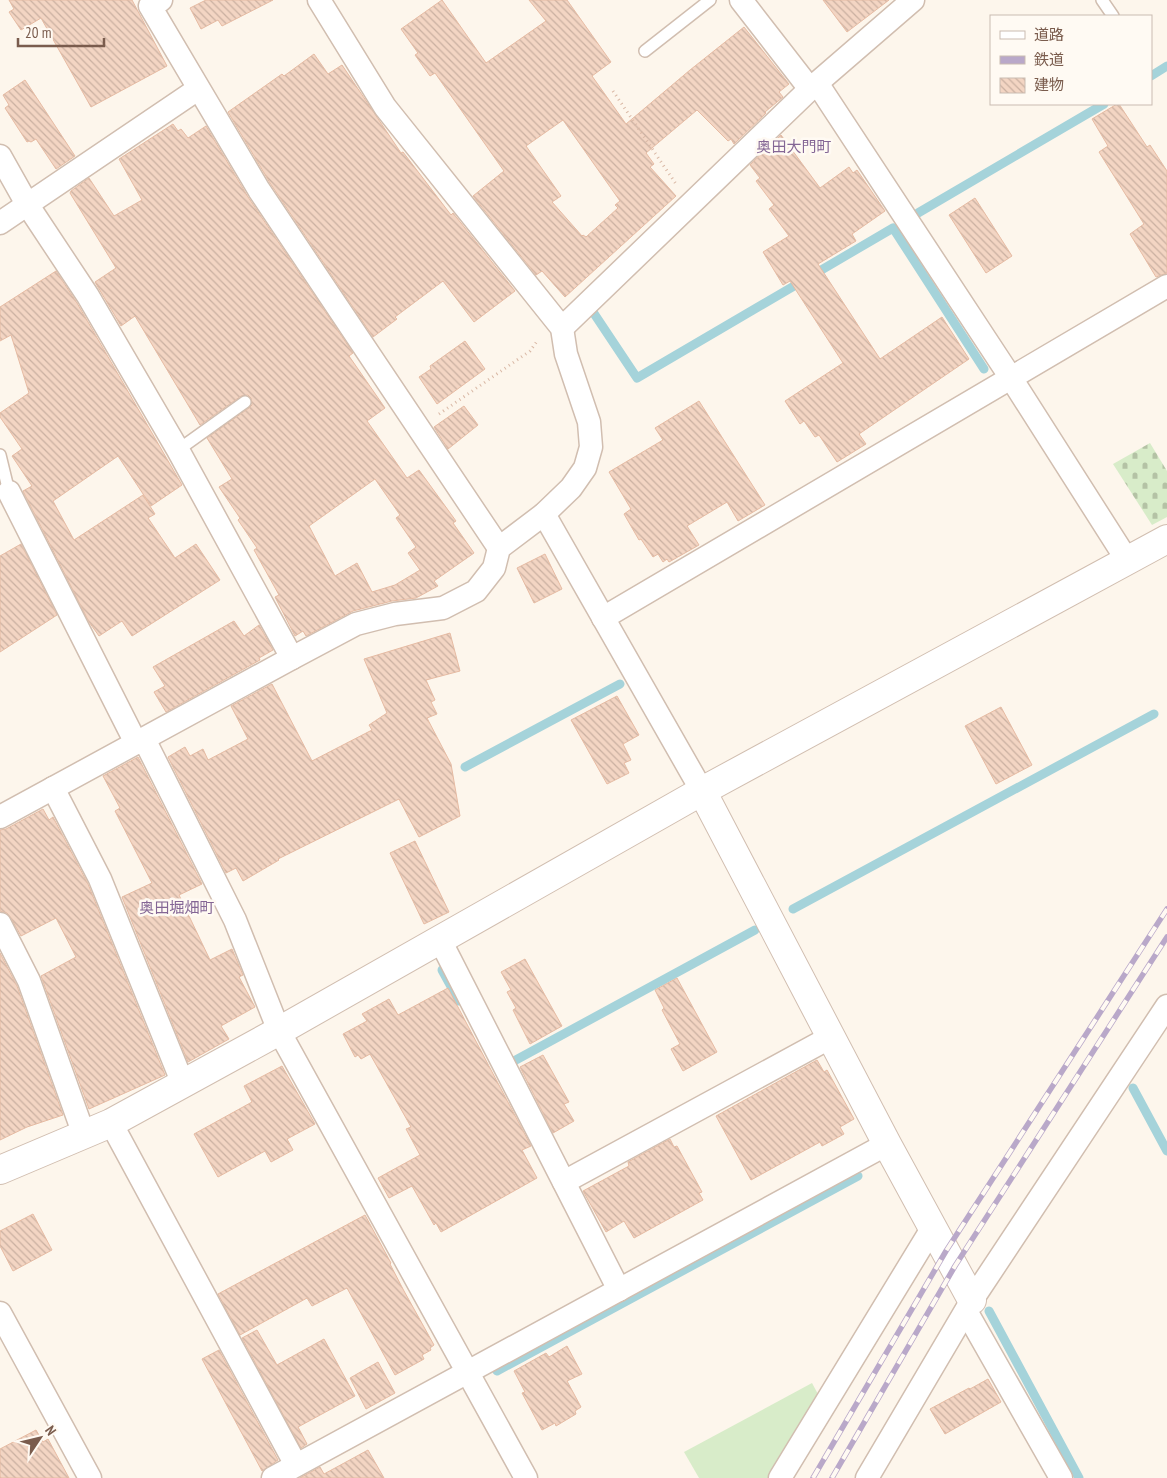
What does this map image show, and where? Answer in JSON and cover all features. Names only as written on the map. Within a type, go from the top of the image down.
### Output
[{"type":"street","points":[[0,817],[356,624],[395,614],[443,608],[476,591],[494,568],[498,548],[544,514],[571,488],[585,468],[591,447],[589,422],[566,354],[558,323],[385,107],[319,0]]},
{"type":"street","points":[[741,0],[813,86],[1011,378],[1127,560]]},
{"type":"street","points":[[558,323],[690,204],[813,86],[913,0]]},
{"type":"street","points":[[153,2],[198,89],[258,190],[498,548]]},
{"type":"street","points":[[0,223],[198,89]]},
{"type":"street","points":[[0,156],[27,204],[88,296],[178,450],[292,658]]},
{"type":"street","points":[[603,618],[1167,286]]},
{"type":"street","points":[[9,492],[235,920],[279,1031],[526,1478]]},
{"type":"street","points":[[544,514],[702,791],[887,1144],[933,1227],[970,1305],[1061,1478]]},
{"type":"street","points":[[0,1170],[111,1123],[279,1031],[702,791],[1167,539]]},
{"type":"street","points":[[53,788],[100,879],[183,1084]]},
{"type":"street","points":[[0,924],[29,981],[84,1135]]},
{"type":"street","points":[[440,940],[619,1290]]},
{"type":"street","points":[[868,1478],[970,1305],[1167,1006]]},
{"type":"street","points":[[564,1182],[831,1037]]},
{"type":"street","points":[[111,1123],[296,1465]]},
{"type":"street","points":[[273,1478],[887,1144]]},
{"type":"street","points":[[780,1478],[933,1227]]},
{"type":"street","points":[[0,1313],[90,1478]]},
{"type":"lane","points":[[645,51],[710,0]]},
{"type":"lane","points":[[1102,0],[1112,15]]},
{"type":"lane","points":[[178,450],[245,402]]},
{"type":"lane","points":[[0,455],[9,492]]},
{"type":"path","points":[[613,91],[690,204]]},
{"type":"path","points":[[418,428],[530,351],[558,323]]},
{"type":"green space","points":[[1150,443],[1167,471],[1167,517],[1152,525],[1113,464]]},
{"type":"green space","points":[[812,1383],[819,1396],[773,1478],[699,1478],[684,1452]]},
{"type":"building","points":[[9,0],[132,0],[167,66],[91,107],[41,18],[21,30],[9,12],[14,9]]},
{"type":"building","points":[[206,0],[273,0],[222,26],[218,20],[201,29],[190,8]]},
{"type":"building","points":[[442,0],[486,63],[546,21],[529,0],[567,0],[611,62],[592,76],[626,124],[744,27],[789,84],[779,92],[783,97],[765,112],[734,144],[731,139],[728,141],[697,110],[646,153],[654,164],[650,167],[676,196],[565,297],[542,271],[536,275],[473,196],[504,171],[435,73],[430,76],[415,55],[418,53],[401,29]],"holes":[[[563,120],[620,201],[615,205],[618,208],[586,237],[582,236],[552,202],[561,196],[526,146]]]},
{"type":"building","points":[[823,0],[889,0],[847,32]]},
{"type":"building","points":[[314,54],[328,74],[342,65],[401,153],[403,152],[451,215],[453,213],[515,291],[474,322],[443,281],[395,317],[397,319],[373,337],[270,183],[228,112]]},
{"type":"building","points":[[25,80],[75,156],[56,169],[36,139],[27,142],[5,108],[9,105],[3,95]]},
{"type":"building","points":[[1115,105],[1120,105],[1147,147],[1150,145],[1167,171],[1167,273],[1156,277],[1130,234],[1144,224],[1099,152],[1108,146],[1092,119]]},
{"type":"building","points":[[173,124],[178,131],[181,129],[188,138],[206,126],[248,197],[353,353],[349,356],[385,408],[367,421],[407,478],[419,470],[456,521],[453,523],[474,553],[434,581],[438,586],[416,598],[392,601],[353,611],[306,636],[303,631],[295,636],[275,597],[279,595],[254,550],[257,548],[219,487],[232,479],[207,438],[249,408],[252,405],[251,398],[248,395],[241,396],[200,425],[135,316],[121,326],[95,282],[116,268],[70,193],[89,178],[114,216],[142,200],[119,159]],"holes":[[[375,479],[400,515],[396,518],[416,547],[408,553],[420,570],[395,585],[372,592],[357,563],[335,576],[309,526]]]},
{"type":"building","points":[[781,135],[820,188],[849,167],[853,173],[857,170],[885,211],[852,234],[856,241],[818,264],[880,359],[942,317],[969,359],[859,434],[866,444],[837,462],[819,435],[815,437],[804,421],[800,424],[785,401],[843,363],[790,281],[783,285],[763,252],[789,236],[769,209],[774,205],[756,181],[760,178],[750,165]]},
{"type":"building","points":[[975,198],[1012,256],[986,273],[949,215]]},
{"type":"building","points":[[56,271],[77,303],[182,485],[151,506],[118,456],[53,501],[74,540],[143,495],[155,514],[148,518],[175,558],[196,544],[220,580],[132,636],[122,621],[99,636],[89,622],[23,491],[32,486],[12,456],[22,449],[0,417],[0,413],[29,393],[11,335],[0,341],[0,307]]},
{"type":"building","points":[[465,341],[485,369],[437,404],[419,377],[431,369],[430,366]]},
{"type":"building","points":[[699,401],[765,505],[738,521],[727,502],[687,526],[699,545],[669,562],[667,559],[663,562],[658,554],[653,557],[641,539],[639,540],[624,514],[631,509],[609,472],[663,440],[655,428]]},
{"type":"building","points":[[464,406],[478,425],[448,449],[434,427]]},
{"type":"building","points":[[21,544],[57,615],[0,652],[0,556]]},
{"type":"building","points":[[545,554],[562,589],[534,603],[517,568]]},
{"type":"building","points":[[234,621],[244,636],[259,625],[273,650],[259,658],[260,660],[166,712],[154,692],[165,686],[153,667]]},
{"type":"building","points":[[450,633],[460,671],[426,680],[435,700],[431,702],[437,714],[427,718],[451,764],[460,816],[419,837],[399,799],[278,859],[243,881],[236,868],[226,873],[168,757],[185,747],[190,756],[203,749],[208,760],[248,739],[231,706],[272,684],[312,761],[372,730],[369,725],[387,713],[364,659]]},
{"type":"building","points":[[617,696],[639,735],[623,744],[631,760],[624,763],[629,773],[607,784],[571,720]]},
{"type":"building","points":[[1001,707],[1032,765],[996,784],[965,726]]},
{"type":"building","points":[[138,757],[202,884],[179,895],[210,960],[232,949],[243,975],[239,977],[255,1007],[221,1026],[229,1039],[188,1062],[122,897],[152,883],[115,811],[120,808],[103,776]]},
{"type":"building","points":[[43,809],[49,820],[53,817],[88,884],[165,1075],[89,1109],[41,976],[76,957],[56,918],[21,936],[7,913],[0,911],[0,830],[6,829]]},
{"type":"building","points":[[415,841],[449,912],[424,924],[390,853]]},
{"type":"building","points":[[0,953],[17,986],[63,1115],[27,1127],[0,1140]]},
{"type":"building","points":[[525,959],[562,1026],[530,1044],[513,1010],[516,1008],[507,992],[511,990],[501,972]]},
{"type":"building","points":[[677,978],[717,1052],[683,1071],[671,1049],[680,1044],[662,1010],[664,1008],[655,990]]},
{"type":"building","points":[[448,988],[531,1146],[522,1150],[537,1178],[441,1232],[436,1223],[434,1225],[412,1186],[389,1198],[378,1178],[420,1155],[406,1129],[411,1127],[370,1054],[361,1059],[358,1055],[355,1057],[343,1034],[367,1021],[362,1014],[389,999],[398,1015]]},
{"type":"building","points":[[543,1055],[569,1102],[564,1104],[574,1121],[553,1133],[520,1067]]},
{"type":"building","points":[[817,1060],[824,1072],[827,1070],[854,1119],[840,1127],[844,1134],[822,1146],[820,1142],[751,1180],[716,1116]]},
{"type":"building","points":[[282,1066],[315,1124],[287,1139],[293,1150],[271,1162],[265,1151],[218,1177],[194,1134],[252,1102],[244,1086]]},
{"type":"building","points":[[670,1139],[674,1147],[677,1146],[702,1192],[699,1193],[703,1200],[634,1238],[624,1221],[606,1232],[583,1191],[629,1166],[628,1162]]},
{"type":"building","points":[[33,1214],[52,1250],[13,1271],[0,1246],[0,1231]]},
{"type":"building","points":[[365,1215],[434,1345],[430,1348],[431,1350],[422,1355],[424,1359],[395,1375],[347,1288],[312,1306],[307,1298],[240,1335],[218,1294]]},
{"type":"building","points":[[257,1330],[277,1365],[324,1339],[355,1396],[298,1427],[307,1444],[301,1448],[242,1338]]},
{"type":"building","points":[[567,1346],[582,1374],[567,1381],[581,1407],[575,1411],[576,1414],[556,1426],[555,1423],[542,1430],[522,1393],[525,1392],[514,1371],[546,1353],[549,1357]]},
{"type":"building","points":[[219,1350],[278,1460],[262,1471],[202,1359]]},
{"type":"building","points":[[378,1362],[395,1393],[366,1409],[350,1378]]},
{"type":"building","points":[[988,1379],[1001,1402],[945,1434],[930,1409]]},
{"type":"building","points":[[36,1430],[43,1442],[48,1439],[69,1478],[0,1478],[0,1449]]},
{"type":"building","points":[[368,1450],[384,1478],[300,1478],[320,1467],[324,1474]]},
{"type":"waterway","points":[[1152,75],[1167,66]]},
{"type":"waterway","points":[[918,213],[1102,105]]},
{"type":"waterway","points":[[593,312],[637,378],[893,228],[984,369]]},
{"type":"waterway","points":[[465,767],[620,684]]},
{"type":"waterway","points":[[793,909],[1154,714]]},
{"type":"waterway","points":[[514,1061],[755,930]]},
{"type":"waterway","points":[[442,970],[459,1001]]},
{"type":"waterway","points":[[1133,1088],[1167,1151]]},
{"type":"waterway","points":[[497,1371],[858,1176]]},
{"type":"waterway","points":[[989,1311],[1079,1478]]},
{"type":"railway","points":[[813,1478],[946,1251],[1167,909]]},
{"type":"railway","points":[[832,1478],[955,1266],[1167,937]]},
{"type":"district","name":"奥田大門町","points":[[794,147]]},
{"type":"district","name":"奥田堀畑町","points":[[177,908]]}]
